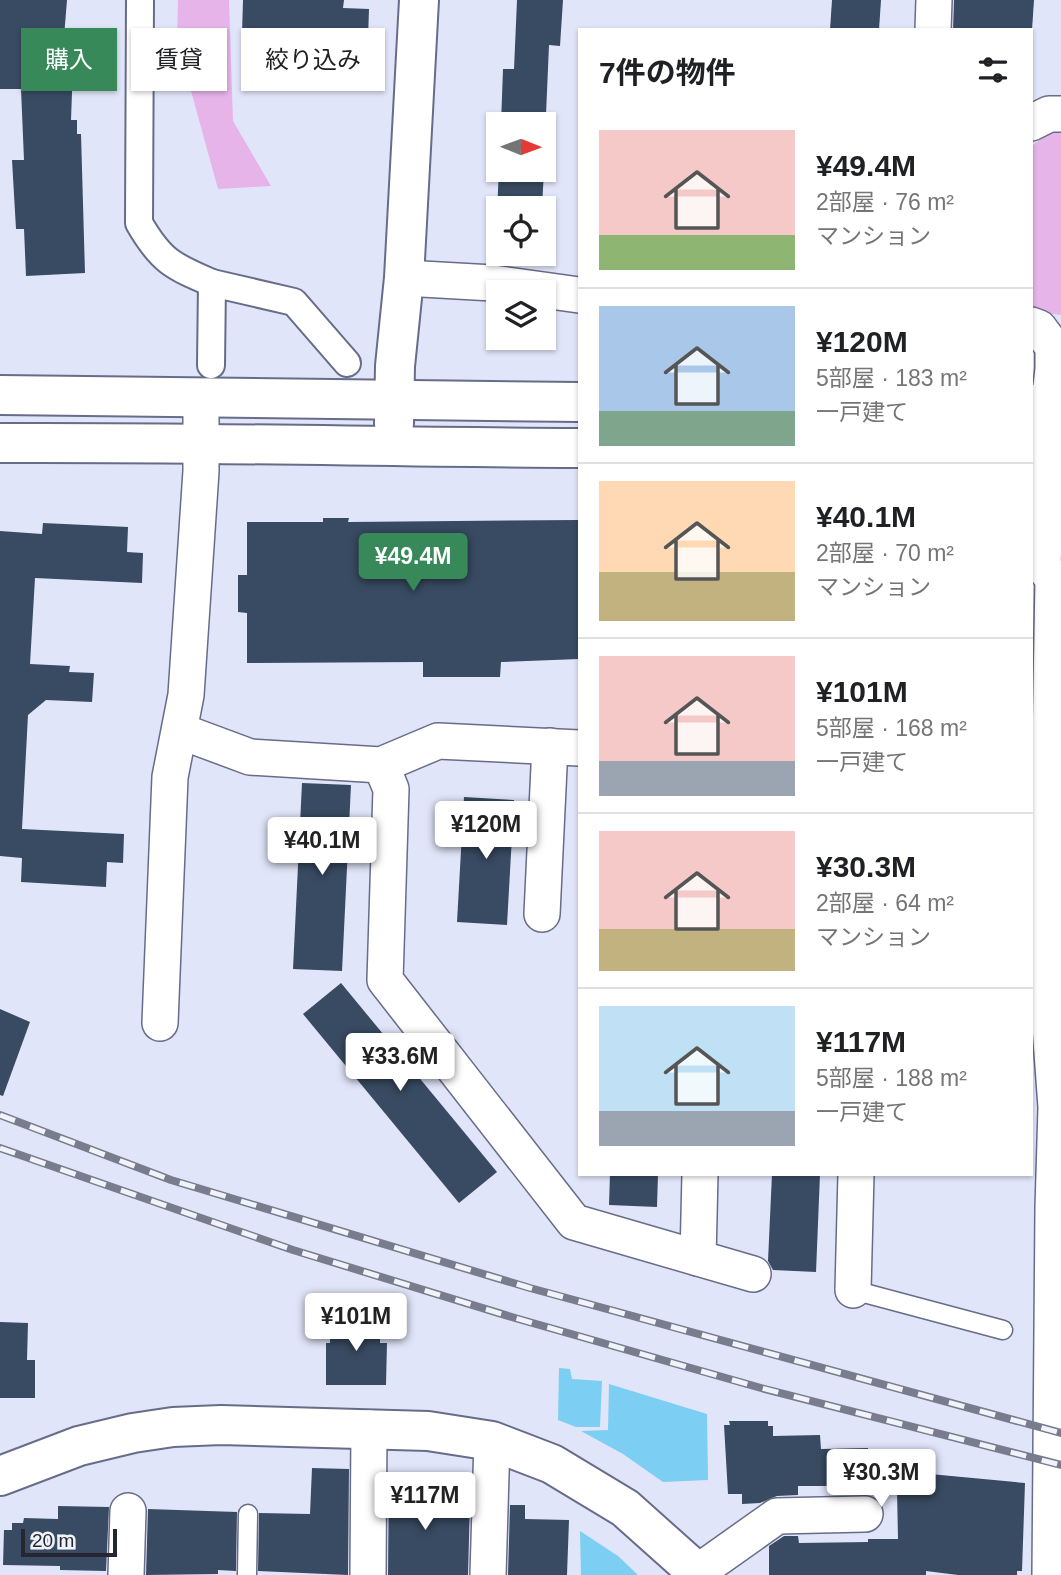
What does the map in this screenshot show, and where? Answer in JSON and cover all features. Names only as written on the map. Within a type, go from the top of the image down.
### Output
[{"type":"street","points":[[140,0],[139,223],[153,248],[176,267],[212,283],[294,302],[348,362]]},
{"type":"street","points":[[393,447],[395,366],[404,278],[419,0]]},
{"type":"street","points":[[933,28],[934,0]]},
{"type":"street","points":[[1033,122],[1049,114],[1061,114]]},
{"type":"street","points":[[404,278],[493,283],[578,295]]},
{"type":"street","points":[[160,1023],[170,777],[186,695],[212,283]]},
{"type":"street","points":[[1033,326],[1039,328],[1053,347],[1054,369],[1047,404],[1043,566],[1057,579],[1046,971],[1056,1107],[1057,1208],[1050,1575]]},
{"type":"street","points":[[0,395],[206,381],[394,400],[578,402]]},
{"type":"street","points":[[0,443],[201,442],[578,448]]},
{"type":"street","points":[[180,731],[250,757],[381,765],[438,741],[565,747],[542,914]]},
{"type":"street","points":[[381,765],[391,789],[385,980],[574,1222],[753,1274]]},
{"type":"street","points":[[698,1258],[700,1176]]},
{"type":"street","points":[[853,1290],[856,1176]]},
{"type":"street","points":[[0,1476],[79,1446],[173,1427],[221,1425],[428,1431],[492,1441],[552,1465],[625,1508],[699,1574],[776,1516],[865,1514]]},
{"type":"street","points":[[368,1575],[369,1428]]},
{"type":"street","points":[[488,1575],[492,1441]]},
{"type":"street","points":[[126,1575],[128,1511]]},
{"type":"lane","points":[[853,1290],[1003,1330]]},
{"type":"lane","points":[[247,1575],[248,1514]]},
{"type":"shaded area","points":[[178,0],[229,0],[233,121],[271,186],[218,189],[191,91],[227,91],[227,28],[177,28]]},
{"type":"shaded area","points":[[1051,131],[1061,131],[1061,315],[1033,311],[1033,145]]},
{"type":"water","points":[[559,1368],[570,1369],[572,1379],[602,1381],[600,1427],[576,1427],[558,1420]]},
{"type":"water","points":[[609,1384],[707,1414],[708,1480],[663,1482],[623,1454],[581,1431],[608,1430]]},
{"type":"water","points":[[580,1531],[618,1556],[638,1575],[581,1575]]},
{"type":"building","points":[[0,0],[67,0],[65,28],[21,28],[21,89],[0,89]]},
{"type":"building","points":[[243,0],[344,0],[343,8],[369,9],[368,28],[242,28]]},
{"type":"building","points":[[517,0],[563,0],[560,46],[549,45],[546,112],[501,112],[503,69],[514,69]]},
{"type":"building","points":[[832,0],[881,0],[879,28],[830,28]]},
{"type":"building","points":[[954,0],[1034,0],[1032,28],[953,28]]},
{"type":"building","points":[[21,91],[72,91],[71,120],[77,120],[77,134],[81,134],[85,273],[26,276],[24,229],[16,229],[12,160],[24,160]]},
{"type":"building","points":[[498,182],[543,182],[543,196],[498,196]]},
{"type":"building","points":[[323,518],[349,518],[348,522],[578,520],[578,659],[501,662],[500,677],[423,677],[423,662],[247,663],[247,613],[238,612],[238,575],[247,575],[247,522],[323,522]]},
{"type":"building","points":[[43,523],[128,527],[127,552],[143,553],[142,583],[35,578],[30,664],[70,666],[69,672],[94,673],[92,702],[46,700],[28,715],[22,829],[124,834],[123,863],[107,862],[106,887],[21,882],[22,858],[0,856],[0,531],[42,534]]},
{"type":"building","points":[[302,783],[351,785],[342,971],[293,969]]},
{"type":"building","points":[[464,797],[514,800],[507,925],[457,922]]},
{"type":"building","points":[[341,983],[497,1172],[459,1203],[303,1014]]},
{"type":"building","points":[[0,1009],[30,1022],[3,1096],[0,1095]]},
{"type":"building","points":[[610,1176],[658,1176],[657,1207],[609,1205]]},
{"type":"building","points":[[772,1176],[820,1176],[816,1272],[773,1270],[768,1261]]},
{"type":"building","points":[[330,1318],[380,1318],[380,1343],[387,1343],[386,1385],[326,1385],[326,1343],[330,1343]]},
{"type":"building","points":[[0,1322],[28,1323],[27,1360],[35,1360],[35,1398],[0,1398]]},
{"type":"building","points":[[729,1421],[768,1421],[768,1426],[773,1426],[773,1436],[820,1435],[821,1449],[868,1448],[867,1460],[927,1463],[930,1465],[930,1474],[1025,1483],[1022,1571],[1017,1571],[1017,1575],[958,1575],[926,1571],[926,1575],[769,1575],[769,1546],[784,1536],[798,1536],[799,1543],[898,1539],[897,1490],[856,1490],[856,1486],[798,1486],[798,1495],[777,1496],[760,1503],[742,1504],[742,1494],[728,1494],[724,1425],[730,1425]]},
{"type":"building","points":[[312,1468],[349,1469],[348,1575],[258,1571],[259,1513],[310,1514]]},
{"type":"building","points":[[389,1473],[421,1473],[420,1502],[470,1503],[468,1575],[388,1575]]},
{"type":"building","points":[[510,1505],[525,1505],[525,1519],[569,1520],[567,1575],[508,1575]]},
{"type":"building","points":[[58,1506],[109,1507],[106,1571],[60,1570],[60,1566],[3,1565],[4,1530],[12,1530],[12,1523],[23,1523],[24,1518],[58,1519]]},
{"type":"building","points":[[148,1509],[237,1512],[236,1571],[218,1570],[218,1574],[146,1575]]},
{"type":"railway","points":[[0,1115],[171,1180],[530,1288],[1061,1433]]},
{"type":"railway","points":[[0,1148],[293,1250],[515,1318],[761,1388],[1061,1465]]}]
